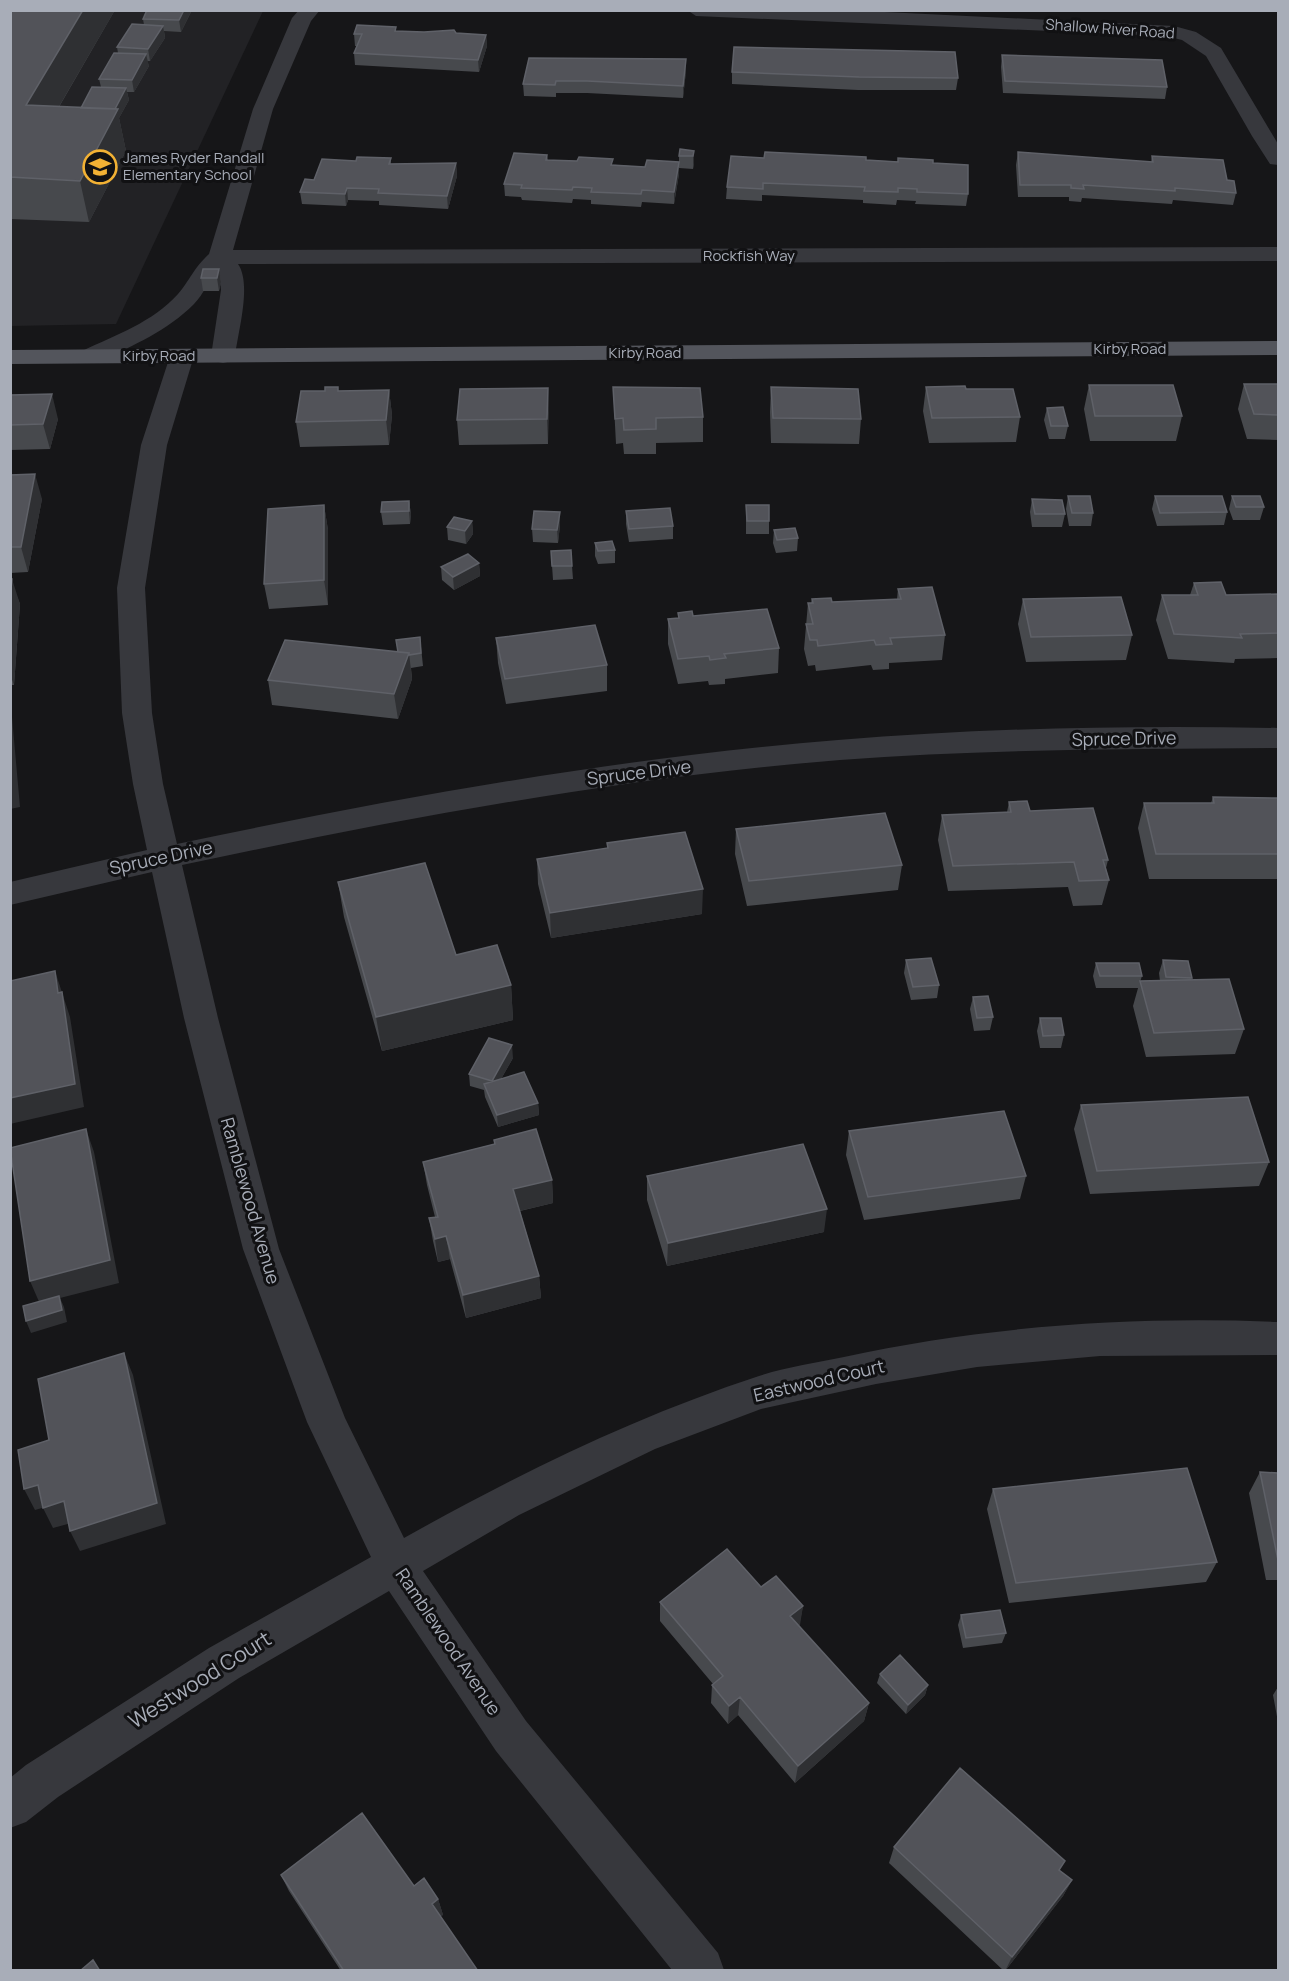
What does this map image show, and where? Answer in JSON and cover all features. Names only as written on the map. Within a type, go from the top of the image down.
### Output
[{"type":"main road","name":"Kirby Road","points":[[10,357],[1278,348]]},
{"type":"street","points":[[91,356],[151,328],[188,298],[202,273],[220,257],[263,109],[302,18],[311,10]]},
{"type":"street","name":"Shallow River Road","points":[[696,10],[787,12],[1167,30],[1189,36],[1214,52],[1262,136],[1278,159]]},
{"type":"street","name":"Rockfish Way","points":[[220,257],[1278,254]]},
{"type":"street","points":[[220,257],[230,269],[233,290],[223,356]]},
{"type":"street","name":"Ramblewood Avenue","points":[[182,356],[154,445],[131,588],[132,647],[137,713],[148,784],[201,1018],[261,1249],[327,1422],[396,1566],[512,1737],[701,1971]]},
{"type":"street","name":"Spruce Drive","points":[[10,894],[164,857],[351,818],[462,798],[779,755],[994,741],[1278,738]]},
{"type":"street","name":"Eastwood Court","points":[[396,1566],[505,1502],[642,1436],[761,1392],[876,1367],[977,1350],[1100,1339],[1278,1338]]},
{"type":"street","name":"Westwood Court","points":[[10,1806],[70,1762],[224,1663],[396,1566]]},
{"type":"shaded area","name":"James Ryder Randall Elementary School","points":[[10,11],[263,11],[116,324],[11,326]]},
{"type":"building","points":[[10,10],[83,10],[26,105],[118,109],[80,181],[10,177]]},
{"type":"building","points":[[147,10],[184,10],[179,20],[143,19]]},
{"type":"building","points":[[132,24],[163,26],[148,49],[117,47]]},
{"type":"building","points":[[357,25],[396,27],[395,31],[454,30],[456,33],[486,35],[478,60],[354,53],[362,34],[354,34]]},
{"type":"building","points":[[734,47],[955,52],[958,78],[732,72]]},
{"type":"building","points":[[114,53],[146,54],[132,80],[99,79]]},
{"type":"building","points":[[1002,55],[1162,60],[1167,87],[1005,81]]},
{"type":"building","points":[[529,58],[686,59],[683,86],[587,81],[556,81],[555,85],[523,84]]},
{"type":"building","points":[[92,87],[126,88],[115,109],[81,108]]},
{"type":"building","points":[[680,149],[694,151],[693,156],[679,156]]},
{"type":"building","points":[[765,152],[866,157],[866,160],[898,162],[898,158],[933,160],[933,163],[968,165],[968,194],[917,192],[917,189],[898,188],[898,192],[864,191],[865,187],[763,183],[763,189],[727,187],[731,156],[764,158]]},
{"type":"building","points":[[1018,152],[1153,162],[1152,156],[1223,160],[1227,180],[1234,181],[1236,193],[1175,188],[1175,191],[1083,185],[1084,189],[1071,188],[1071,185],[1020,185]]},
{"type":"building","points":[[514,153],[547,155],[546,160],[577,161],[579,157],[613,159],[611,165],[645,167],[647,160],[679,162],[674,192],[642,190],[641,194],[591,192],[592,188],[573,187],[572,190],[521,188],[522,185],[504,184]]},
{"type":"building","points":[[357,157],[391,158],[389,164],[456,163],[447,196],[378,193],[379,189],[347,188],[345,194],[300,192],[305,179],[314,180],[322,159],[356,161]]},
{"type":"building","points":[[203,269],[219,269],[217,278],[201,278]]},
{"type":"building","points":[[1244,384],[1278,384],[1278,415],[1254,414]]},
{"type":"building","points":[[1089,385],[1173,385],[1182,416],[1095,416]]},
{"type":"building","points":[[965,386],[966,389],[1013,389],[1020,417],[932,418],[926,387]]},
{"type":"building","points":[[325,387],[338,387],[338,391],[389,390],[386,420],[296,422],[301,391],[325,391]]},
{"type":"building","points":[[613,387],[700,388],[703,417],[656,418],[656,429],[624,430],[623,418],[615,419]]},
{"type":"building","points":[[771,387],[858,389],[861,419],[773,418]]},
{"type":"building","points":[[548,388],[547,419],[457,420],[460,389]]},
{"type":"building","points":[[52,394],[43,424],[10,425],[10,395]]},
{"type":"building","points":[[1063,407],[1068,426],[1051,426],[1047,408]]},
{"type":"building","points":[[35,474],[21,547],[10,547],[10,475]]},
{"type":"building","points":[[1068,496],[1090,496],[1093,513],[1072,513]]},
{"type":"building","points":[[1155,496],[1222,496],[1227,512],[1160,513]]},
{"type":"building","points":[[1232,496],[1260,496],[1264,507],[1236,507]]},
{"type":"building","points":[[1032,499],[1062,500],[1065,514],[1035,514]]},
{"type":"building","points":[[409,501],[409,511],[381,512],[382,502]]},
{"type":"building","points":[[324,505],[324,580],[264,584],[268,509]]},
{"type":"building","points":[[746,505],[769,505],[769,521],[747,521]]},
{"type":"building","points":[[670,508],[673,526],[629,529],[626,511]]},
{"type":"building","points":[[534,511],[560,512],[557,530],[532,529]]},
{"type":"building","points":[[454,517],[472,521],[465,531],[447,527]]},
{"type":"building","points":[[795,528],[798,538],[777,540],[774,530]]},
{"type":"building","points":[[612,541],[615,550],[598,551],[595,543]]},
{"type":"building","points":[[571,550],[572,566],[552,566],[551,551]]},
{"type":"building","points":[[468,554],[479,563],[453,577],[441,567]]},
{"type":"building","points":[[1221,582],[1226,595],[1278,594],[1278,633],[1240,634],[1242,638],[1174,634],[1162,595],[1198,595],[1194,583]]},
{"type":"building","points":[[932,587],[945,635],[890,638],[892,644],[876,645],[874,640],[818,646],[817,640],[810,640],[806,624],[813,624],[808,603],[813,603],[812,599],[831,598],[832,602],[901,599],[898,589]]},
{"type":"building","points":[[1121,597],[1132,635],[1031,637],[1023,599]]},
{"type":"building","points":[[767,609],[779,648],[724,654],[726,658],[710,660],[709,656],[678,659],[668,619],[679,618],[678,613],[692,611],[693,616]]},
{"type":"building","points":[[595,625],[607,665],[505,679],[496,638]]},
{"type":"building","points":[[420,637],[421,653],[409,655],[409,653],[398,652],[396,640]]},
{"type":"building","points":[[285,640],[409,653],[394,694],[268,680]]},
{"type":"building","points":[[1213,797],[1278,798],[1278,854],[1156,854],[1144,803],[1214,803]]},
{"type":"building","points":[[1027,801],[1030,811],[1093,808],[1108,860],[1103,860],[1109,880],[1079,881],[1074,862],[953,866],[942,815],[1011,812],[1009,802]]},
{"type":"building","points":[[885,813],[902,865],[749,881],[736,829]]},
{"type":"building","points":[[685,832],[703,889],[550,913],[537,859],[608,848],[607,843]]},
{"type":"building","points":[[425,863],[456,955],[497,945],[511,985],[376,1017],[338,882]]},
{"type":"building","points":[[931,958],[939,985],[913,987],[906,960]]},
{"type":"building","points":[[1163,960],[1188,961],[1192,978],[1166,977]]},
{"type":"building","points":[[1096,963],[1139,963],[1142,976],[1100,976]]},
{"type":"building","points":[[55,971],[58,993],[62,992],[75,1084],[10,1098],[10,981]]},
{"type":"building","points":[[1229,979],[1244,1029],[1154,1033],[1140,981]]},
{"type":"building","points":[[988,996],[993,1017],[977,1018],[973,997]]},
{"type":"building","points":[[1040,1018],[1061,1018],[1064,1035],[1043,1036]]},
{"type":"building","points":[[489,1038],[512,1045],[492,1081],[469,1074]]},
{"type":"building","points":[[524,1072],[538,1103],[497,1115],[484,1084]]},
{"type":"building","points":[[1248,1097],[1269,1162],[1097,1171],[1081,1105]]},
{"type":"building","points":[[1004,1111],[1026,1176],[868,1197],[849,1131]]},
{"type":"building","points":[[86,1129],[110,1260],[30,1281],[10,1148]]},
{"type":"building","points":[[536,1129],[552,1180],[513,1189],[539,1276],[463,1295],[446,1236],[435,1239],[429,1218],[438,1217],[423,1162],[495,1144],[494,1140]]},
{"type":"building","points":[[803,1144],[827,1209],[668,1243],[647,1176]]},
{"type":"building","points":[[59,1296],[62,1310],[26,1321],[23,1306]]},
{"type":"building","points":[[124,1353],[157,1503],[70,1531],[64,1501],[43,1508],[38,1485],[24,1489],[18,1450],[49,1440],[38,1379]]},
{"type":"building","points":[[1187,1468],[1217,1562],[1016,1583],[993,1489]]},
{"type":"building","points":[[1260,1472],[1278,1473],[1278,1560]]},
{"type":"building","points":[[727,1549],[761,1587],[776,1576],[803,1606],[790,1616],[869,1703],[798,1766],[740,1697],[729,1706],[712,1685],[723,1676],[660,1602]]},
{"type":"building","points":[[1000,1610],[1006,1633],[966,1638],[961,1615]]},
{"type":"building","points":[[900,1655],[928,1685],[908,1705],[880,1674]]},
{"type":"building","points":[[960,1768],[1065,1861],[1059,1870],[1072,1880],[1012,1957],[894,1847]]},
{"type":"building","points":[[362,1813],[414,1886],[424,1878],[438,1899],[432,1904],[478,1971],[344,1971],[281,1875]]},
{"type":"building","points":[[93,1960],[100,1971],[80,1971]]},
{"type":"place","name":"James Ryder Randall Elementary School","points":[[100,167]]}]
